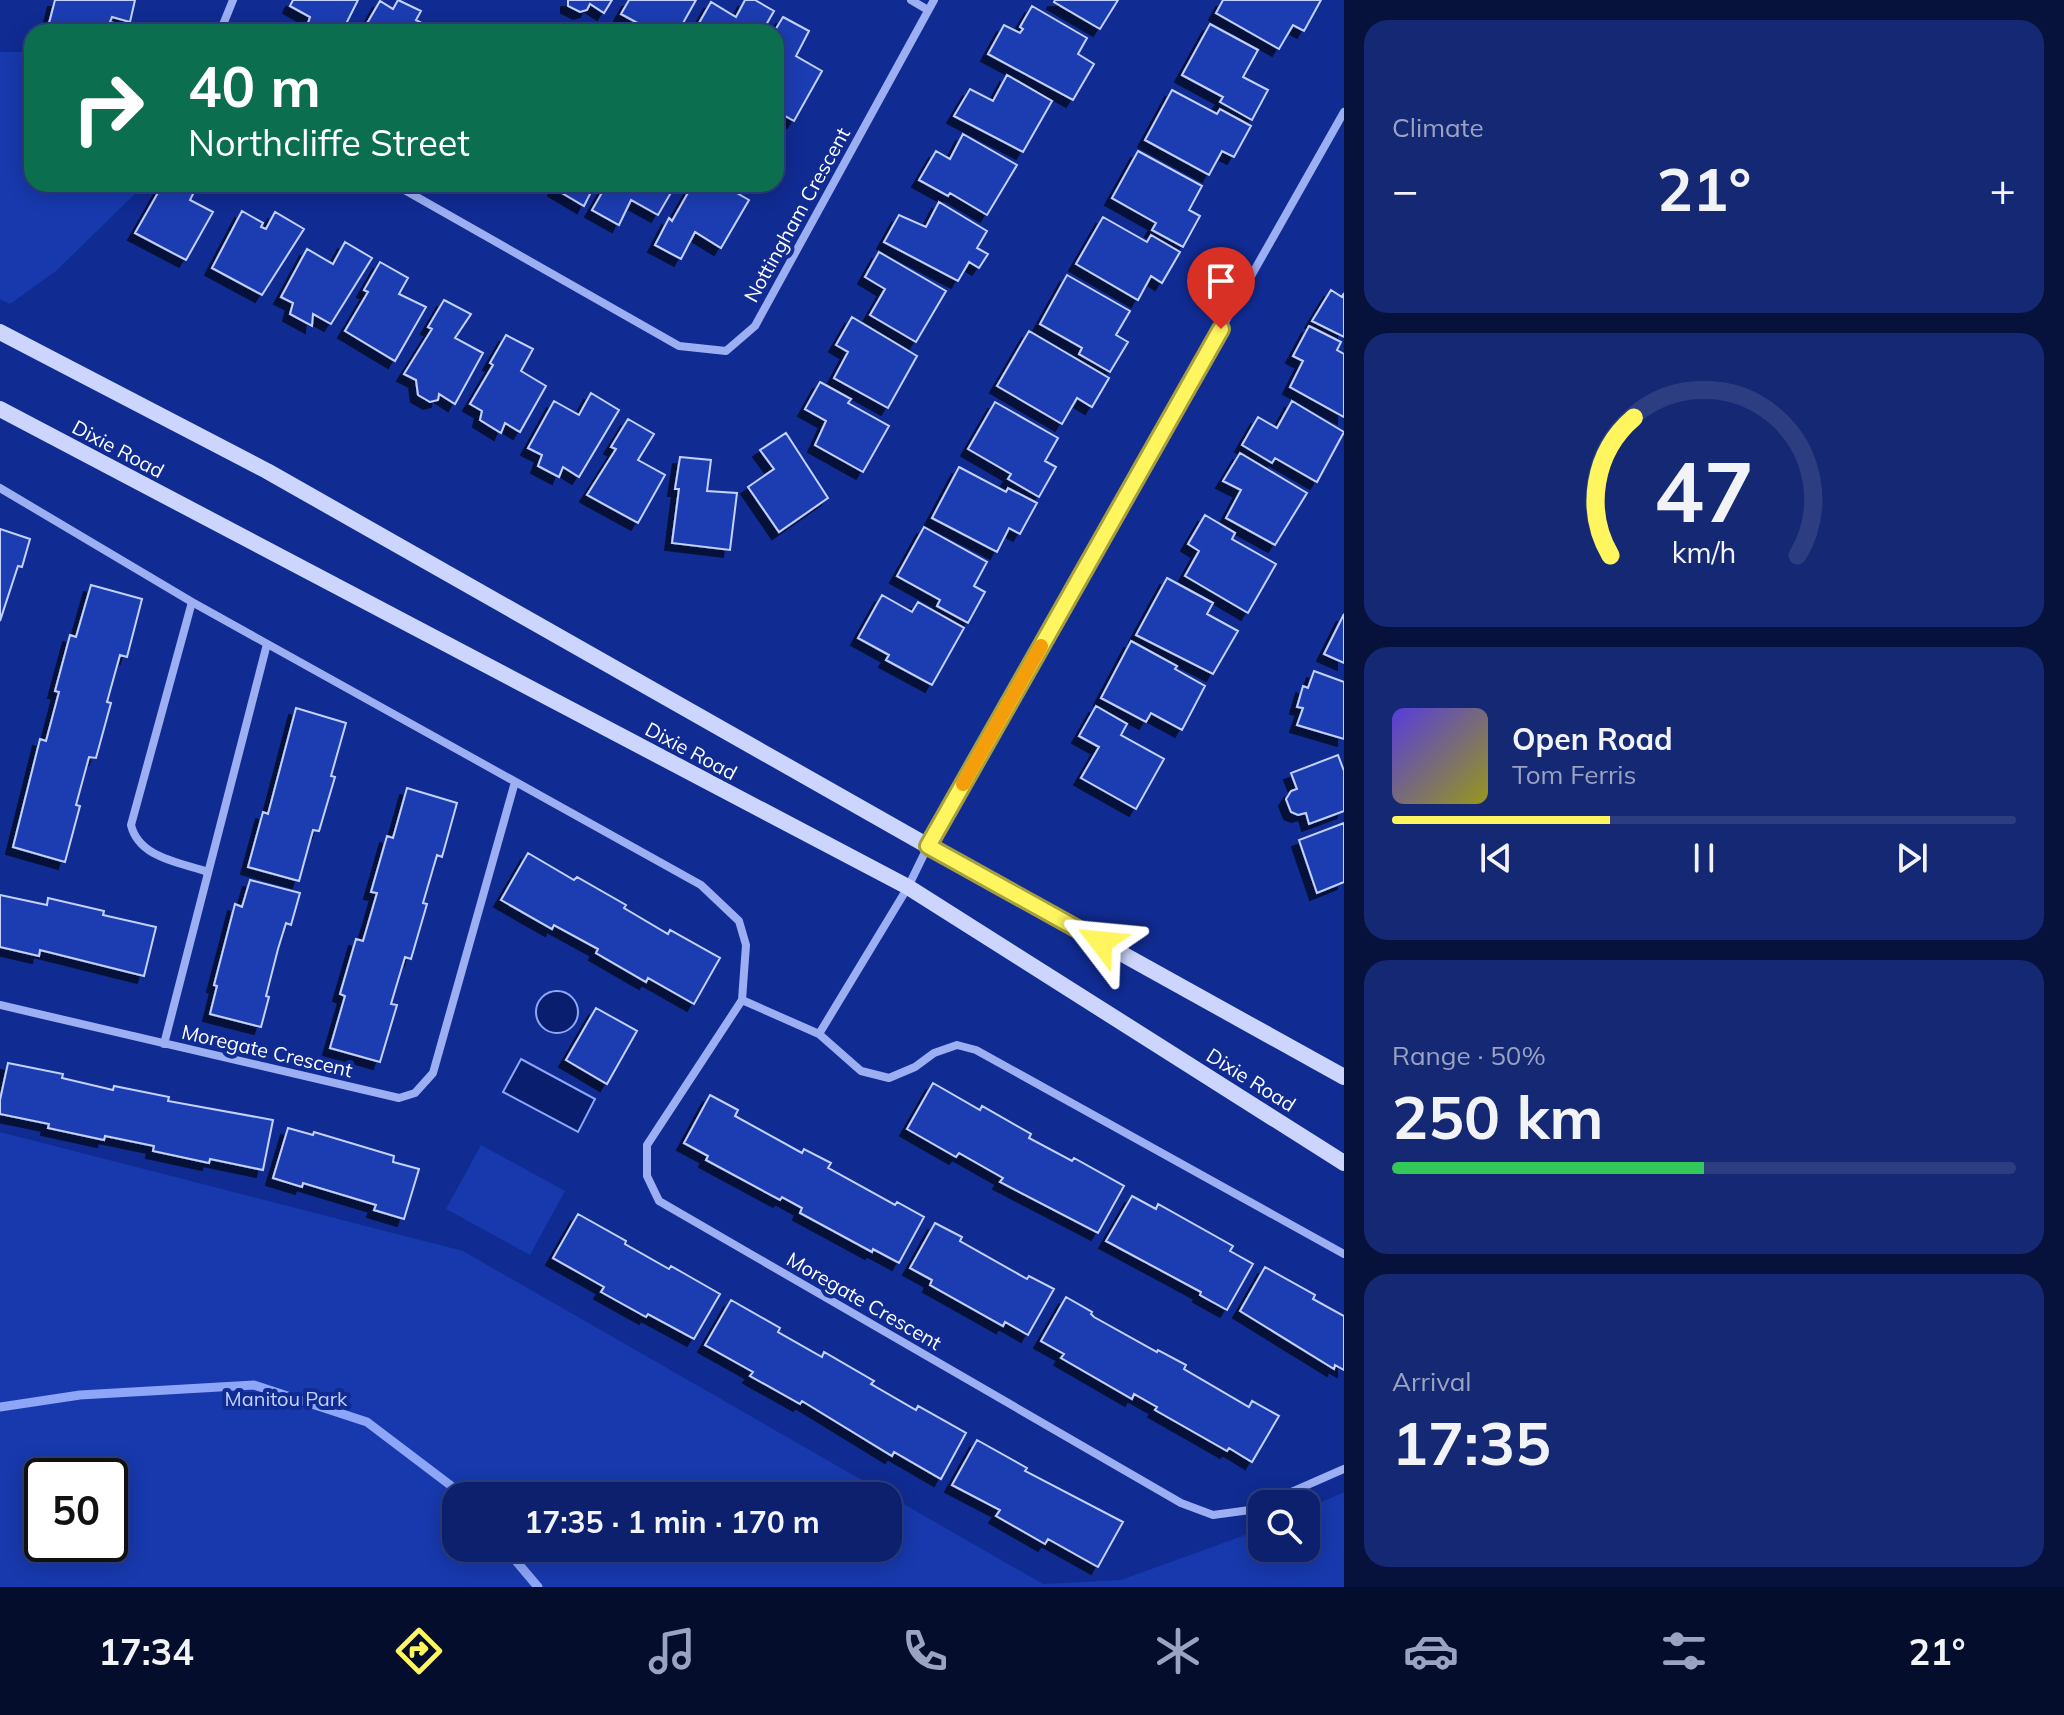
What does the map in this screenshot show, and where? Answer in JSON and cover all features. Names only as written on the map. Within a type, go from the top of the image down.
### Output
[{"type":"main road","name":"Dixie Road","points":[[0,332],[267,471],[928,846],[1344,1077]]},
{"type":"main road","name":"Dixie Road","points":[[0,409],[908,887],[1344,1163]]},
{"type":"street","points":[[223,24],[233,0]]},
{"type":"street","points":[[911,0],[928,10]]},
{"type":"street","name":"Nottingham Crescent","points":[[408,192],[679,346],[726,351],[755,326],[934,0]]},
{"type":"street","points":[[819,1034],[908,887],[928,846],[1344,112]]},
{"type":"street","name":"Moregate Crescent","points":[[0,488],[192,602],[701,885],[739,921],[746,945],[742,1000],[647,1145],[647,1176],[659,1201],[1181,1503],[1213,1515],[1248,1510]]},
{"type":"street","points":[[192,602],[131,825],[134,837],[146,851],[208,872]]},
{"type":"street","name":"Moregate Crescent","points":[[164,1044],[267,644]]},
{"type":"street","name":"Moregate Crescent","points":[[0,1005],[399,1098],[415,1093],[433,1073],[515,782]]},
{"type":"street","points":[[742,1000],[819,1034],[861,1071],[889,1078],[915,1067],[934,1053],[957,1045],[976,1050],[1344,1254]]},
{"type":"street","name":"Moregate Crescent","points":[[1295,1490],[1344,1469]]},
{"type":"green space","points":[[0,52],[24,52],[24,192],[137,192],[56,271],[10,304],[0,299]]},
{"type":"green space","name":"Manitou Park","points":[[0,1132],[463,1251],[865,1482],[442,1482],[442,1562],[902,1562],[902,1503],[1043,1584],[1121,1580],[1248,1534],[1248,1562],[1320,1562],[1320,1503],[1344,1492],[1344,1587],[0,1587]]},
{"type":"green space","points":[[481,1145],[565,1191],[530,1255],[446,1209]]},
{"type":"shaded area","points":[[557,991],[572,997],[578,1012],[572,1027],[557,1033],[542,1027],[536,1012],[542,997]]},
{"type":"shaded area","points":[[521,1059],[595,1099],[578,1132],[503,1092]]},
{"type":"building","points":[[55,0],[135,0],[130,22],[112,17],[110,22],[114,24],[49,24]]},
{"type":"building","points":[[293,0],[358,0],[346,24],[308,24],[310,17],[290,6]]},
{"type":"building","points":[[398,0],[421,11],[416,20],[424,24],[367,24],[380,1],[393,9]]},
{"type":"building","points":[[568,0],[612,0],[604,13],[590,4],[587,10],[580,12],[568,6]]},
{"type":"building","points":[[629,0],[696,0],[682,24],[639,24],[621,14]]},
{"type":"building","points":[[745,0],[755,0],[774,11],[767,24],[699,24],[711,2],[736,17]]},
{"type":"building","points":[[1055,0],[1118,0],[1100,29]]},
{"type":"building","points":[[1223,0],[1321,0],[1304,31],[1293,25],[1279,49],[1216,13]]},
{"type":"building","points":[[1032,6],[1087,38],[1078,54],[1094,64],[1073,100],[988,54],[1004,25],[1020,33],[1023,29],[1020,27]]},
{"type":"building","points":[[783,17],[809,31],[796,56],[822,71],[794,121],[784,115],[784,24],[779,24]]},
{"type":"building","points":[[1210,24],[1258,50],[1243,77],[1268,90],[1252,120],[1220,102],[1223,97],[1182,75]]},
{"type":"building","points":[[1007,75],[1052,101],[1023,152],[954,116],[970,89],[993,101]]},
{"type":"building","points":[[1172,90],[1217,114],[1220,109],[1251,126],[1234,157],[1222,151],[1209,175],[1145,140]]},
{"type":"building","points":[[963,134],[1017,165],[987,215],[950,193],[948,196],[919,180],[936,151],[950,159]]},
{"type":"building","points":[[1138,151],[1202,186],[1189,210],[1200,216],[1183,247],[1152,230],[1156,223],[1112,198]]},
{"type":"building","points":[[158,192],[194,192],[190,200],[213,212],[186,260],[135,233]]},
{"type":"building","points":[[560,192],[591,192],[584,206]]},
{"type":"building","points":[[602,192],[671,192],[658,215],[631,200],[619,225],[592,210]]},
{"type":"building","points":[[688,192],[735,192],[749,200],[721,248],[695,232],[681,259],[655,245],[669,218],[672,221]]},
{"type":"building","points":[[939,202],[987,231],[977,248],[988,254],[979,268],[969,262],[958,281],[884,242],[899,215],[926,227]]},
{"type":"building","points":[[242,211],[263,223],[261,227],[266,229],[275,212],[304,229],[262,295],[212,268]]},
{"type":"building","points":[[1103,217],[1147,242],[1151,235],[1180,252],[1162,283],[1151,276],[1138,300],[1076,264]]},
{"type":"building","points":[[345,242],[372,258],[331,324],[313,314],[312,326],[290,314],[293,303],[281,297],[307,249],[333,264]]},
{"type":"building","points":[[879,252],[946,291],[916,342],[870,315],[885,289],[865,277]]},
{"type":"building","points":[[380,262],[408,278],[399,294],[426,307],[395,361],[345,331],[368,292],[364,290]]},
{"type":"building","points":[[1067,275],[1130,311],[1116,335],[1128,342],[1110,372],[1079,354],[1082,348],[1040,324]]},
{"type":"building","points":[[1331,290],[1342,297],[1344,293],[1344,337],[1312,321]]},
{"type":"building","points":[[444,300],[471,314],[455,338],[483,353],[455,404],[439,394],[438,400],[430,402],[418,395],[416,380],[404,374],[432,329],[428,327]]},
{"type":"building","points":[[852,317],[917,356],[888,408],[834,378],[848,352],[836,345]]},
{"type":"building","points":[[1309,326],[1341,342],[1337,350],[1344,354],[1344,417],[1290,387],[1303,361],[1293,356]]},
{"type":"building","points":[[1029,331],[1109,378],[1092,407],[1077,398],[1062,424],[997,386]]},
{"type":"building","points":[[506,335],[533,349],[521,371],[546,386],[520,432],[505,423],[501,433],[480,420],[482,411],[470,404]]},
{"type":"building","points":[[820,382],[851,399],[848,403],[889,426],[863,472],[815,445],[826,421],[805,409]]},
{"type":"building","points":[[591,393],[619,410],[579,477],[563,467],[559,477],[538,466],[542,455],[528,448],[554,401],[579,415]]},
{"type":"building","points":[[1292,401],[1344,432],[1317,482],[1275,458],[1272,463],[1242,445],[1258,417],[1277,428]]},
{"type":"building","points":[[995,402],[1058,438],[1045,461],[1056,467],[1039,497],[1008,479],[1011,474],[968,449]]},
{"type":"building","points":[[628,419],[654,434],[638,460],[665,475],[638,523],[587,495],[616,449],[611,447]]},
{"type":"building","points":[[786,433],[828,498],[779,532],[748,487],[774,469],[760,450]]},
{"type":"building","points":[[1240,453],[1307,493],[1275,545],[1226,518],[1241,490],[1223,481]]},
{"type":"building","points":[[680,457],[711,460],[707,491],[737,493],[730,550],[672,543]]},
{"type":"building","points":[[959,467],[1006,492],[1008,488],[1037,503],[1020,534],[1009,528],[997,552],[932,518]]},
{"type":"building","points":[[1205,515],[1235,533],[1232,539],[1276,564],[1248,613],[1185,576],[1199,551],[1188,544]]},
{"type":"building","points":[[924,527],[987,562],[974,586],[985,592],[968,623],[937,606],[940,600],[897,576]]},
{"type":"building","points":[[0,529],[30,539],[0,621]]},
{"type":"building","points":[[1167,578],[1213,603],[1207,614],[1238,631],[1213,674],[1136,635]]},
{"type":"building","points":[[91,585],[142,599],[127,657],[120,655],[96,758],[89,757],[65,862],[13,847],[40,739],[46,741],[70,635],[76,637]]},
{"type":"building","points":[[882,595],[912,612],[918,602],[964,628],[932,685],[886,660],[889,655],[858,638]]},
{"type":"building","points":[[1344,614],[1344,663],[1324,654]]},
{"type":"building","points":[[1131,641],[1177,666],[1175,669],[1205,686],[1182,730],[1151,713],[1146,722],[1101,698]]},
{"type":"building","points":[[1314,671],[1344,682],[1344,739],[1297,725],[1303,708],[1297,707],[1303,686],[1308,688]]},
{"type":"building","points":[[1096,706],[1127,724],[1121,735],[1164,759],[1136,809],[1081,778],[1099,747],[1079,736]]},
{"type":"building","points":[[296,708],[346,723],[331,776],[335,777],[319,831],[313,830],[299,881],[248,867],[263,812],[268,814]]},
{"type":"building","points":[[1338,755],[1344,771],[1344,811],[1309,824],[1306,813],[1298,815],[1291,812],[1286,799],[1291,791],[1297,789],[1291,773]]},
{"type":"building","points":[[407,788],[457,803],[442,857],[437,855],[411,959],[405,957],[391,1004],[397,1005],[380,1062],[330,1048],[345,996],[340,994],[356,939],[363,941],[377,893],[371,892],[387,836],[393,838]]},
{"type":"building","points":[[1344,823],[1344,882],[1317,893],[1299,840]]},
{"type":"building","points":[[528,853],[626,905],[624,908],[668,934],[670,930],[720,958],[694,1004],[648,978],[646,982],[596,953],[598,949],[554,925],[552,929],[501,900]]},
{"type":"building","points":[[250,880],[300,893],[291,925],[286,923],[278,949],[261,1027],[210,1014],[217,986],[214,985],[235,904],[242,907]]},
{"type":"building","points":[[0,895],[47,905],[48,898],[156,927],[144,976],[40,950],[39,956],[0,947]]},
{"type":"building","points":[[596,1008],[637,1031],[607,1084],[566,1060]]},
{"type":"building","points":[[8,1063],[63,1074],[62,1078],[113,1090],[114,1086],[169,1097],[168,1101],[273,1120],[263,1170],[210,1159],[209,1163],[153,1151],[154,1146],[105,1136],[104,1140],[0,1114]]},
{"type":"building","points":[[933,1083],[980,1110],[982,1106],[1031,1134],[1029,1138],[1072,1161],[1074,1158],[1124,1186],[1098,1233],[1000,1182],[1003,1178],[959,1153],[956,1157],[907,1129]]},
{"type":"building","points":[[710,1095],[738,1110],[735,1116],[802,1153],[804,1149],[831,1163],[828,1168],[895,1205],[897,1202],[924,1217],[899,1263],[800,1213],[802,1208],[782,1197],[780,1200],[706,1160],[708,1156],[684,1143]]},
{"type":"building","points":[[288,1128],[313,1135],[314,1132],[394,1156],[393,1162],[419,1169],[404,1219],[374,1210],[376,1205],[303,1183],[302,1187],[273,1178]]},
{"type":"building","points":[[1132,1196],[1156,1209],[1158,1204],[1233,1246],[1230,1251],[1253,1264],[1227,1310],[1200,1295],[1201,1292],[1106,1241]]},
{"type":"building","points":[[578,1214],[669,1269],[671,1266],[720,1294],[694,1339],[601,1292],[604,1287],[553,1258]]},
{"type":"building","points":[[935,1223],[1027,1279],[1029,1276],[1054,1289],[1028,1335],[1005,1322],[1003,1326],[930,1285],[932,1280],[910,1268]]},
{"type":"building","points":[[1265,1267],[1315,1295],[1313,1299],[1344,1316],[1344,1370],[1335,1365],[1334,1369],[1240,1311]]},
{"type":"building","points":[[1066,1297],[1092,1312],[1094,1317],[1186,1365],[1184,1369],[1249,1407],[1252,1401],[1279,1416],[1252,1462],[1155,1410],[1157,1407],[1134,1394],[1132,1399],[1061,1358],[1064,1354],[1041,1341]]},
{"type":"building","points":[[731,1300],[822,1357],[824,1352],[916,1410],[918,1406],[966,1433],[941,1479],[894,1452],[892,1456],[802,1401],[800,1404],[750,1376],[753,1372],[705,1345]]},
{"type":"building","points":[[977,1440],[1027,1468],[1025,1471],[1123,1522],[1098,1567],[1048,1539],[1045,1544],[996,1516],[1000,1510],[952,1485]]},
{"type":"waterway","points":[[0,1407],[80,1395],[254,1385],[367,1422],[446,1482]]},
{"type":"waterway","points":[[517,1562],[538,1587]]},
{"type":"slow traffic","points":[[963,784],[1041,646]]},
{"type":"route","points":[[1101,942],[928,846],[1221,329]]}]
